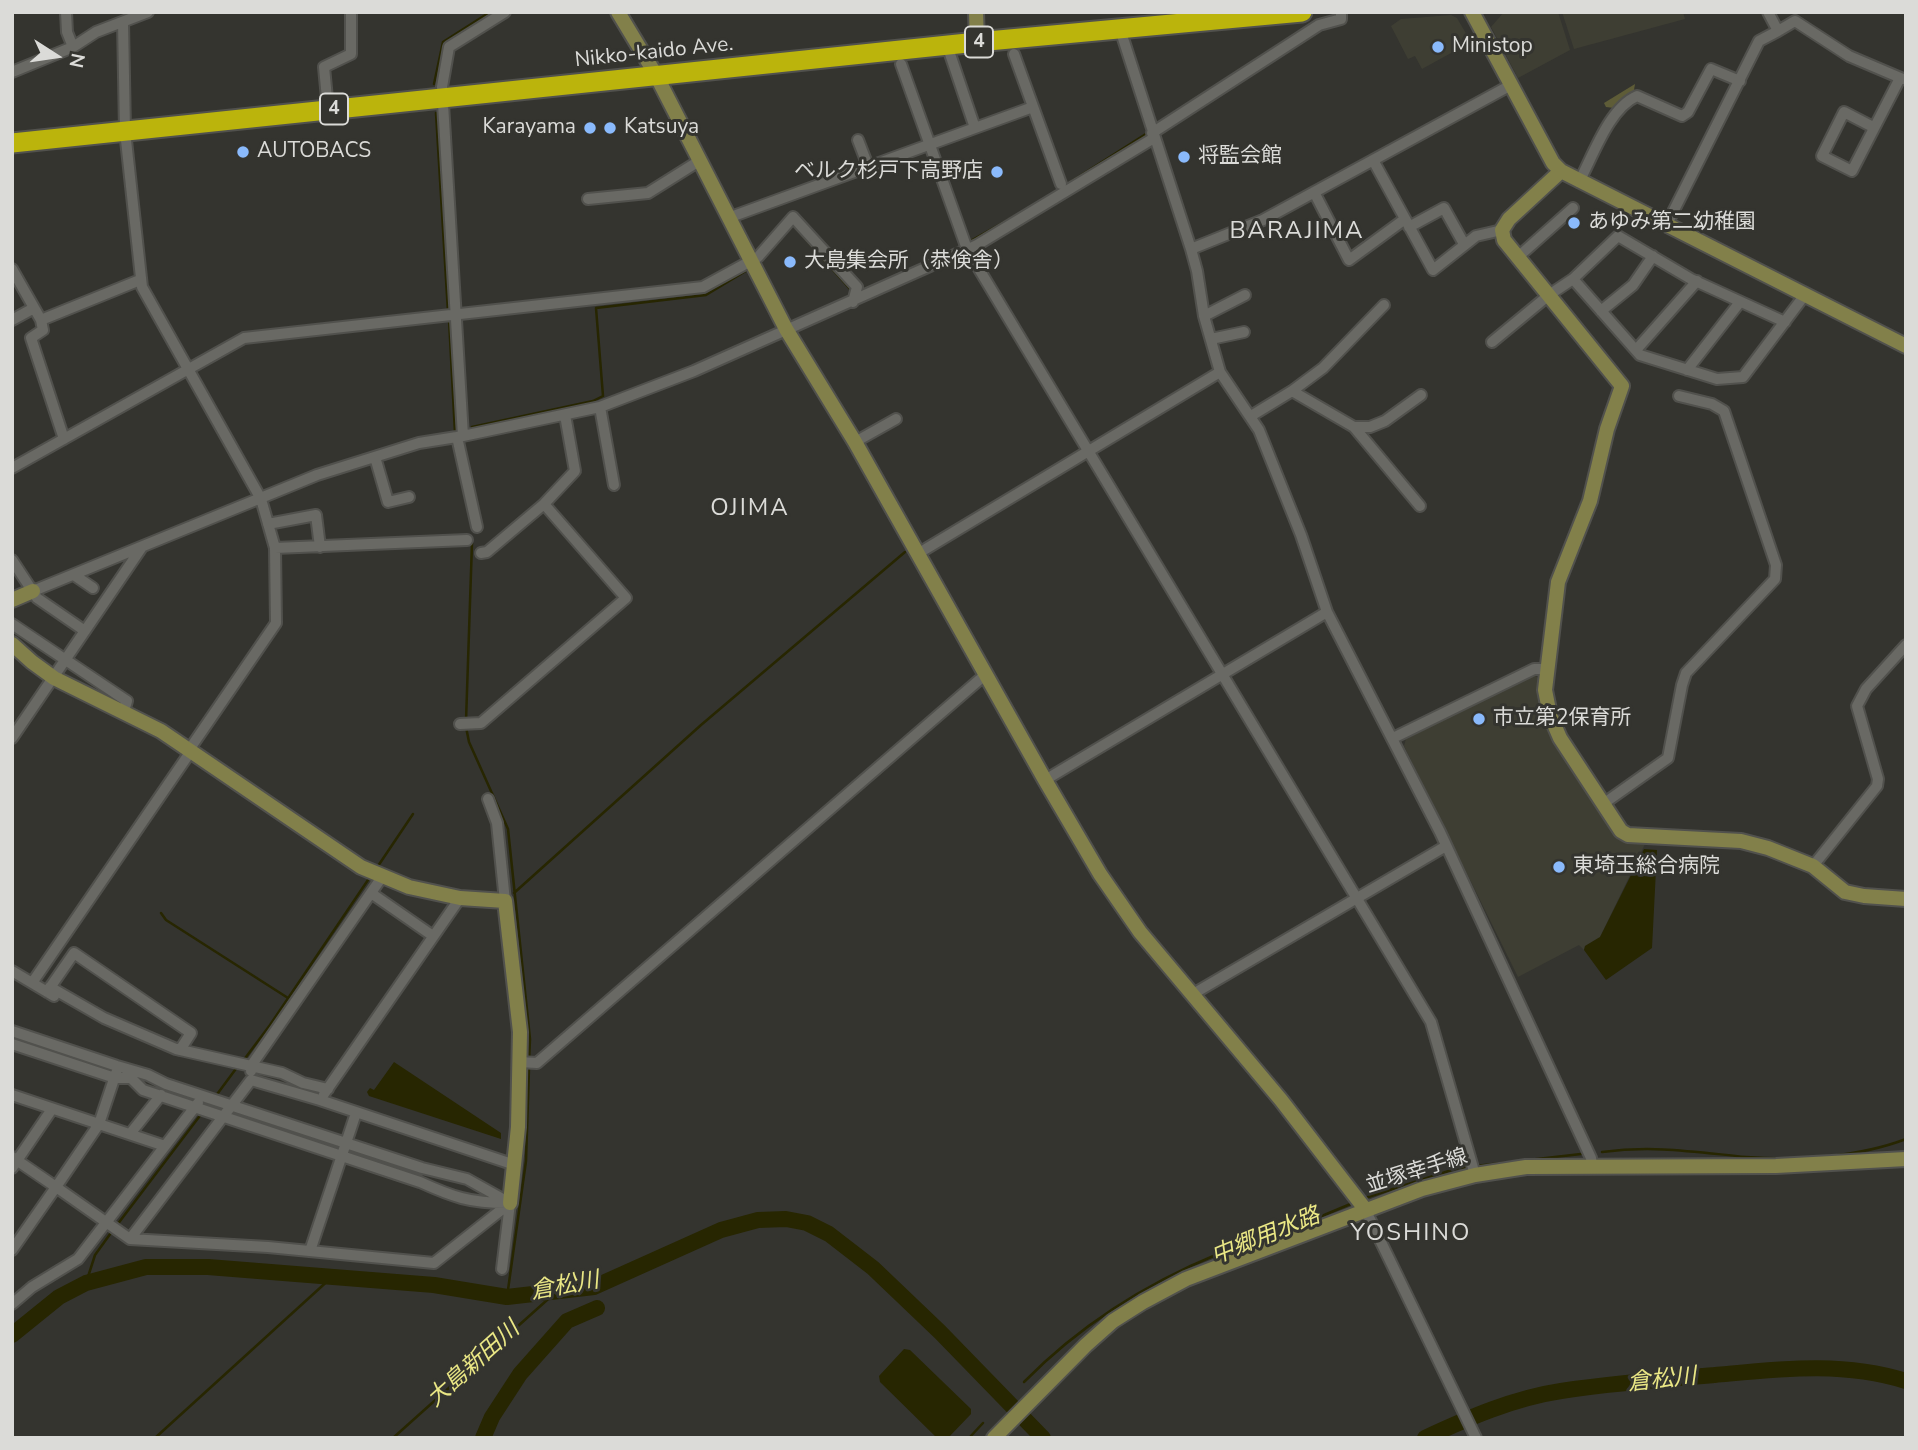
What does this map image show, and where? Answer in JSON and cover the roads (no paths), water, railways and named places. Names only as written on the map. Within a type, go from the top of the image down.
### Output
[{"type":"highway","name":"Nikko-kaido Ave.","points":[[12,143],[947,45],[1302,12]]},
{"type":"street","points":[[66,12],[67,32],[73,47]]},
{"type":"street","points":[[12,72],[73,47],[96,32],[148,12]]},
{"type":"street","points":[[328,109],[324,67],[351,54],[351,12]]},
{"type":"street","points":[[477,527],[460,437],[442,87],[449,47],[505,12]]},
{"type":"street","points":[[618,12],[656,75],[786,329],[855,442],[1045,780],[1114,895],[1140,932],[1281,1100],[1365,1209],[1476,1438]]},
{"type":"street","points":[[976,12],[977,42]]},
{"type":"street","points":[[12,600],[317,475],[419,443],[460,437],[600,407],[694,372],[967,249],[1047,204],[1320,25],[1341,19],[1341,12]]},
{"type":"street","points":[[1472,12],[1553,163],[1561,172],[1906,346]]},
{"type":"street","points":[[1768,12],[1778,32]]},
{"type":"street","points":[[1666,226],[1759,41],[1794,21],[1849,56],[1903,79],[1873,127],[1852,171],[1822,156],[1844,112],[1873,127]]},
{"type":"street","points":[[32,983],[276,624],[275,548],[261,499],[140,280],[125,131],[124,22]]},
{"type":"street","points":[[1120,29],[1191,249],[1204,316],[1220,372],[1259,430],[1301,534],[1327,612],[1394,738],[1446,846],[1548,1063],[1592,1165]]},
{"type":"street","points":[[947,45],[975,128]]},
{"type":"street","points":[[1014,54],[1061,184]]},
{"type":"street","points":[[901,64],[967,249],[1431,1022],[1475,1175]]},
{"type":"street","points":[[1579,182],[1614,115],[1633,97],[1637,96],[1677,115],[1685,116],[1711,69],[1740,81]]},
{"type":"street","points":[[1191,249],[1263,220],[1511,85]]},
{"type":"street","points":[[728,218],[1033,107]]},
{"type":"street","points":[[858,140],[868,166]]},
{"type":"street","points":[[1373,160],[1433,270],[1476,236],[1503,230]]},
{"type":"street","points":[[588,199],[648,193],[699,161]]},
{"type":"street","points":[[1561,172],[1508,219],[1503,230],[1504,240],[1622,386],[1607,429],[1590,501],[1558,582],[1545,690],[1554,727],[1607,801],[1621,831],[1628,835],[1741,841],[1815,862],[1845,892],[1906,899]]},
{"type":"street","points":[[1314,192],[1349,260],[1407,223],[1444,208],[1464,244]]},
{"type":"street","points":[[1518,257],[1573,208]]},
{"type":"street","points":[[12,468],[244,338],[703,287],[758,257],[793,217],[857,287],[852,302]]},
{"type":"street","points":[[1492,342],[1549,295],[1573,279],[1618,236],[1697,281],[1785,322]]},
{"type":"street","points":[[1601,311],[1633,285],[1653,256]]},
{"type":"street","points":[[13,270],[41,320],[43,330],[31,338],[64,439]]},
{"type":"street","points":[[1573,279],[1640,355],[1717,379],[1743,377],[1804,296]]},
{"type":"street","points":[[41,320],[140,280]]},
{"type":"street","points":[[1636,350],[1697,281]]},
{"type":"street","points":[[1204,316],[1245,295]]},
{"type":"street","points":[[1687,370],[1740,302]]},
{"type":"street","points":[[1251,416],[1323,368],[1384,306]]},
{"type":"street","points":[[12,320],[34,308]]},
{"type":"street","points":[[1210,339],[1244,332]]},
{"type":"street","points":[[919,553],[1220,372]]},
{"type":"street","points":[[1292,391],[1354,427],[1420,506]]},
{"type":"street","points":[[1354,427],[1370,427],[1385,421],[1421,395]]},
{"type":"street","points":[[1607,801],[1668,758],[1686,673],[1777,574],[1766,530],[1724,411],[1712,404],[1679,396]]},
{"type":"street","points":[[600,407],[614,485]]},
{"type":"street","points":[[481,553],[487,552],[544,504],[575,471],[565,415]]},
{"type":"street","points":[[855,442],[896,419]]},
{"type":"street","points":[[375,457],[388,502],[410,497]]},
{"type":"street","points":[[460,724],[481,723],[626,598],[544,504]]},
{"type":"street","points":[[268,524],[316,515],[320,547]]},
{"type":"street","points":[[275,548],[467,540]]},
{"type":"street","points":[[12,738],[142,547]]},
{"type":"street","points":[[12,560],[37,598],[85,631]]},
{"type":"street","points":[[74,575],[93,588]]},
{"type":"street","points":[[1045,780],[1327,612]]},
{"type":"street","points":[[12,624],[127,701],[124,711]]},
{"type":"street","points":[[12,643],[54,678],[124,711],[190,751],[333,848],[383,877],[409,887],[460,898],[505,901]]},
{"type":"street","points":[[1815,862],[1877,786],[1878,779],[1857,706],[1866,689],[1906,645]]},
{"type":"street","points":[[1394,738],[1534,669],[1546,669]]},
{"type":"street","points":[[519,1062],[537,1063],[986,674]]},
{"type":"street","points":[[488,799],[497,823],[520,1032],[515,1165],[502,1269]]},
{"type":"street","points":[[1192,994],[1356,896],[1446,846]]},
{"type":"street","points":[[130,1239],[234,1104],[251,1073],[383,877]]},
{"type":"street","points":[[371,893],[433,936]]},
{"type":"street","points":[[320,1100],[460,898]]},
{"type":"street","points":[[48,990],[74,953],[191,1033],[180,1050]]},
{"type":"street","points":[[12,971],[104,1018],[180,1050],[251,1073],[356,1113],[515,1165]]},
{"type":"street","points":[[48,990],[100,1024],[172,1054],[251,1073],[282,1073],[303,1083],[328,1089]]},
{"type":"street","points":[[12,1031],[131,1078],[143,1090],[420,1182],[457,1199],[510,1203]]},
{"type":"street","points":[[12,1044],[116,1072],[148,1074],[166,1084],[234,1104],[422,1168],[467,1179],[510,1203]]},
{"type":"street","points":[[12,1250],[99,1124],[116,1072]]},
{"type":"street","points":[[143,1090],[148,1074]]},
{"type":"street","points":[[12,1095],[165,1146]]},
{"type":"street","points":[[130,1134],[162,1095]]},
{"type":"street","points":[[12,1304],[32,1287],[78,1259],[108,1224],[204,1095]]},
{"type":"street","points":[[52,1109],[14,1162],[56,1187],[130,1239],[310,1251],[434,1263],[510,1203]]},
{"type":"street","points":[[310,1251],[356,1113]]},
{"type":"street","name":"並塚幸手線","points":[[994,1438],[1113,1321],[1143,1302],[1186,1279],[1422,1189],[1475,1175],[1526,1167],[1776,1166],[1906,1159]]},
{"type":"waterway","points":[[434,84],[443,42],[490,12]]},
{"type":"waterway","points":[[436,113],[448,312]]},
{"type":"waterway","points":[[1072,181],[1149,132]]},
{"type":"waterway","points":[[967,243],[1034,205]]},
{"type":"waterway","points":[[792,224],[851,290]]},
{"type":"waterway","points":[[472,427],[593,401],[603,396],[596,308],[706,295],[749,269]]},
{"type":"waterway","points":[[449,319],[455,433]]},
{"type":"waterway","points":[[466,721],[472,543]]},
{"type":"waterway","points":[[514,893],[701,725],[905,552]]},
{"type":"waterway","points":[[466,727],[469,742],[508,829],[530,1039],[529,1061]]},
{"type":"waterway","points":[[376,869],[413,814]]},
{"type":"waterway","points":[[243,1061],[370,877]]},
{"type":"waterway","points":[[161,913],[166,920],[288,998]]},
{"type":"waterway","points":[[215,1097],[238,1066]]},
{"type":"waterway","points":[[507,1297],[526,1161],[529,1068]]},
{"type":"waterway","points":[[117,1225],[202,1113]]},
{"type":"waterway","name":"中郷用水路","points":[[1602,1152],[1657,1149],[1746,1157],[1807,1158],[1848,1154],[1906,1139]]},
{"type":"waterway","name":"中郷用水路","points":[[1476,1166],[1581,1154]]},
{"type":"waterway","name":"中郷用水路","points":[[1362,1199],[1458,1168],[1470,1167]]},
{"type":"waterway","name":"中郷用水路","points":[[1024,1382],[1090,1325],[1139,1293],[1218,1254],[1289,1230],[1353,1203]]},
{"type":"waterway","name":"倉松川","points":[[12,1335],[59,1297],[86,1283],[146,1267],[208,1267],[434,1285],[507,1297],[594,1287],[721,1230],[758,1220],[786,1219],[807,1223],[829,1234],[873,1268],[940,1332],[1043,1438]]},
{"type":"waterway","points":[[86,1283],[95,1255],[113,1230]]},
{"type":"waterway","points":[[155,1438],[332,1277]]},
{"type":"waterway","name":"大島新田川","points":[[393,1438],[556,1292]]},
{"type":"waterway","points":[[483,1438],[492,1417],[520,1374],[567,1321],[597,1308]]},
{"type":"waterway","name":"倉松川","points":[[1425,1438],[1509,1404],[1543,1394],[1599,1386],[1811,1368],[1858,1371],[1906,1381]]},
{"type":"waterway","name":"中郷用水路","points":[[969,1438],[983,1423]]},
{"type":"place","name":"Ministop","points":[[1438,47]]},
{"type":"place","name":"Karayama","points":[[590,128]]},
{"type":"place","name":"Katsuya","points":[[610,128]]},
{"type":"place","name":"AUTOBACS","points":[[243,152]]},
{"type":"place","name":"将監会館","points":[[1184,157]]},
{"type":"place","name":"ベルク杉戸下高野店","points":[[997,172]]},
{"type":"place","name":"あゆみ第二幼稚園","points":[[1574,223]]},
{"type":"place","name":"大島集会所（恭倹舎）","points":[[790,262]]},
{"type":"place","name":"市立第2保育所","points":[[1479,719]]},
{"type":"place","name":"東埼玉総合病院","points":[[1559,867]]},
{"type":"district","name":"BARAJIMA","points":[[1297,232]]},
{"type":"district","name":"OJIMA","points":[[750,509]]},
{"type":"district","name":"YOSHINO","points":[[1411,1234]]}]
